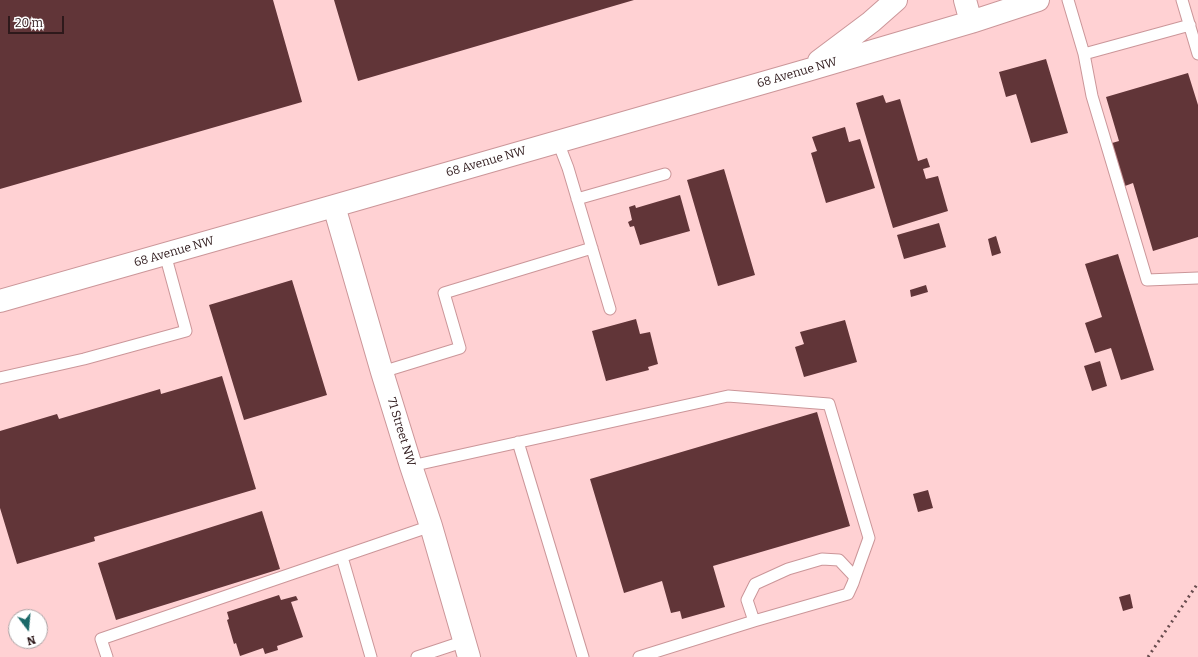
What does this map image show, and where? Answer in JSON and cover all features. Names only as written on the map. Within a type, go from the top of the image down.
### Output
[{"type":"street","points":[[808,70],[871,22],[896,0]]},
{"type":"street","points":[[966,0],[971,22]]},
{"type":"street","name":"68 Avenue NW","points":[[0,301],[808,70],[971,22],[1038,0]]},
{"type":"street","name":"71 Street NW","points":[[334,206],[382,372],[411,466],[432,526],[467,649]]},
{"type":"lane","points":[[1068,0],[1084,54],[1092,96],[1147,280],[1198,278]]},
{"type":"lane","points":[[1182,0],[1198,54]]},
{"type":"lane","points":[[1084,54],[1190,25]]},
{"type":"lane","points":[[558,142],[568,168],[610,309]]},
{"type":"lane","points":[[577,199],[665,174]]},
{"type":"lane","points":[[382,372],[460,348],[444,293],[592,248]]},
{"type":"lane","points":[[0,378],[84,359],[186,331],[165,254]]},
{"type":"lane","points":[[411,466],[728,396],[829,404],[869,538],[848,594],[754,621],[639,657]]},
{"type":"lane","points":[[518,442],[583,657]]},
{"type":"lane","points":[[107,657],[102,639],[432,526]]},
{"type":"lane","points":[[342,557],[371,657]]},
{"type":"lane","points":[[754,621],[747,600],[755,584],[788,569],[822,559],[839,560],[855,577]]},
{"type":"lane","points":[[417,657],[467,649]]},
{"type":"building","points":[[0,0],[273,0],[302,102],[0,189]]},
{"type":"building","points":[[334,0],[634,0],[358,81]]},
{"type":"building","points":[[1046,59],[1068,133],[1031,143],[1016,94],[1006,97],[999,72]]},
{"type":"building","points":[[1188,73],[1198,105],[1198,237],[1153,251],[1133,183],[1125,186],[1112,143],[1119,141],[1106,97]]},
{"type":"building","points":[[883,95],[886,103],[900,99],[918,161],[927,158],[930,167],[923,169],[926,179],[938,176],[948,211],[893,228],[856,103]]},
{"type":"building","points":[[845,127],[849,142],[860,139],[875,188],[826,203],[811,153],[817,151],[812,137]]},
{"type":"building","points":[[724,169],[755,275],[718,286],[687,180]]},
{"type":"building","points":[[680,195],[690,231],[640,245],[634,226],[630,227],[628,222],[632,220],[629,207],[635,205],[636,208]]},
{"type":"building","points":[[939,223],[946,247],[904,259],[897,235]]},
{"type":"building","points":[[996,236],[1001,253],[992,256],[988,239]]},
{"type":"building","points":[[1118,254],[1154,370],[1121,380],[1111,348],[1095,353],[1085,323],[1102,317],[1085,264]]},
{"type":"building","points":[[292,280],[327,395],[244,420],[209,305]]},
{"type":"building","points":[[926,285],[928,292],[911,297],[910,290]]},
{"type":"building","points":[[636,319],[640,334],[650,332],[658,364],[648,367],[649,370],[606,381],[592,331]]},
{"type":"building","points":[[845,320],[857,362],[804,377],[795,347],[804,344],[800,332]]},
{"type":"building","points":[[1100,361],[1107,386],[1092,391],[1084,366]]},
{"type":"building","points":[[222,376],[256,489],[94,537],[95,541],[17,564],[0,508],[0,431],[57,414],[59,419],[160,389],[161,394]]},
{"type":"building","points":[[817,412],[850,526],[713,566],[725,607],[682,619],[680,611],[671,613],[662,581],[624,593],[590,479]]},
{"type":"building","points":[[928,490],[933,508],[918,512],[913,494]]},
{"type":"building","points":[[262,511],[280,569],[116,620],[98,563]]},
{"type":"building","points":[[1130,594],[1133,608],[1123,611],[1119,597]]},
{"type":"building","points":[[279,595],[281,600],[296,596],[298,600],[291,602],[303,637],[277,646],[278,650],[265,654],[263,648],[240,656],[236,643],[234,644],[227,620],[229,619],[227,612]]},
{"type":"railway","points":[[1148,657],[1198,583]]}]
